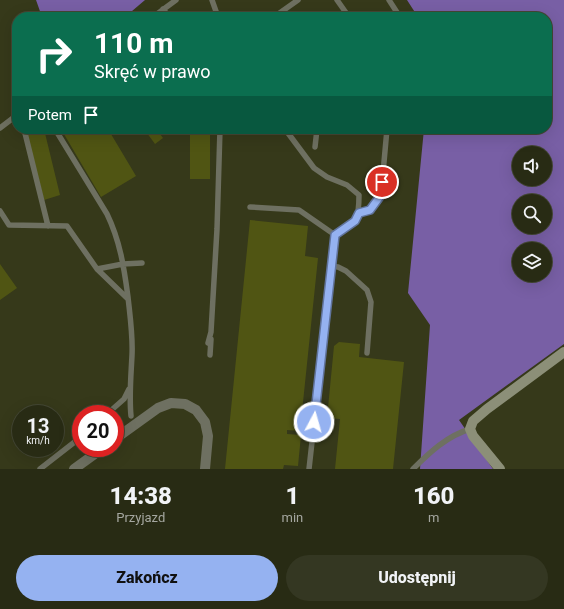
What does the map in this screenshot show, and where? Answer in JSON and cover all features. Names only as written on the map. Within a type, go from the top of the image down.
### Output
[{"type":"street","points":[[500,469],[473,436],[470,429],[471,425],[476,417],[564,352]]},
{"type":"street","points":[[124,433],[158,408],[171,403],[185,404],[196,410],[206,422],[208,436],[205,469]]},
{"type":"street","points":[[74,469],[91,457]]},
{"type":"lane","points":[[159,12],[176,0]]},
{"type":"lane","points":[[212,0],[216,12]]},
{"type":"lane","points":[[281,12],[298,0]]},
{"type":"lane","points":[[337,0],[345,12]]},
{"type":"lane","points":[[389,0],[397,12]]},
{"type":"lane","points":[[0,128],[12,119]]},
{"type":"lane","points":[[25,134],[48,226]]},
{"type":"lane","points":[[58,134],[107,214],[120,246],[131,325],[131,416]]},
{"type":"lane","points":[[210,355],[217,229],[220,134]]},
{"type":"lane","points":[[289,134],[314,168],[327,177],[347,185],[359,195],[359,213],[355,221],[335,235],[309,469]]},
{"type":"lane","points":[[315,147],[316,134]]},
{"type":"lane","points":[[359,213],[370,210],[381,195],[387,134]]},
{"type":"lane","points":[[250,206],[299,210],[335,235]]},
{"type":"lane","points":[[0,211],[10,225],[67,226],[97,270],[128,298]]},
{"type":"lane","points":[[97,270],[123,264],[142,263]]},
{"type":"lane","points":[[331,266],[346,271],[367,290],[371,302],[367,354]]},
{"type":"lane","points":[[208,343],[212,332]]},
{"type":"lane","points":[[118,405],[124,399],[130,387]]},
{"type":"lane","points":[[413,469],[437,447],[453,435],[470,429]]},
{"type":"lane","points":[[40,469],[72,444]]},
{"type":"shaded area","points":[[36,0],[145,0],[131,12],[40,12]]},
{"type":"shaded area","points":[[407,0],[564,0],[564,344],[459,420],[493,469],[420,469],[430,325],[408,293],[424,134],[552,134],[552,12],[415,12]]},
{"type":"building","points":[[27,134],[45,134],[60,195],[44,200]]},
{"type":"building","points":[[64,134],[111,134],[136,176],[101,197]]},
{"type":"building","points":[[148,134],[160,134],[163,138],[155,144]]},
{"type":"building","points":[[190,134],[210,134],[210,179],[190,179]]},
{"type":"building","points":[[250,220],[308,226],[305,256],[318,258],[300,431],[287,430],[287,434],[301,435],[298,466],[284,465],[283,469],[225,469]]},
{"type":"building","points":[[0,264],[17,288],[0,300]]},
{"type":"building","points":[[339,342],[360,344],[359,357],[404,362],[393,469],[335,469],[340,419],[327,418],[334,346]]},
{"type":"route","points":[[314,422],[335,235],[355,221],[359,213],[370,210],[381,195],[382,182]]}]
